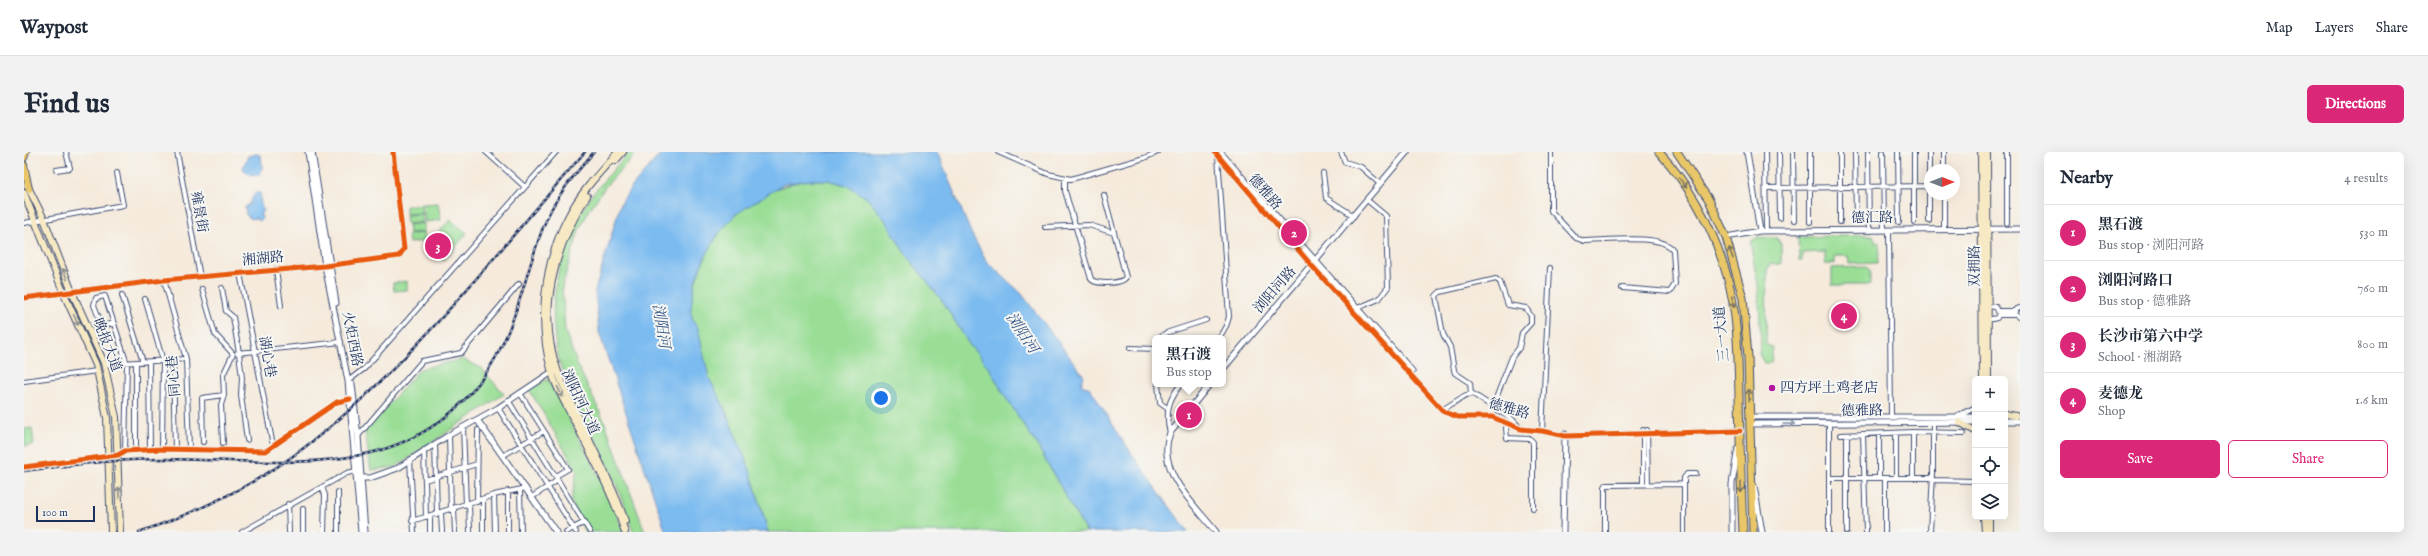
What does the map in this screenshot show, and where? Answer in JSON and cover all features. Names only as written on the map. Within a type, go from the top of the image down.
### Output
[{"type":"highway","name":"三一大道","points":[[1659,152],[1686,185],[1714,239],[1727,276],[1735,317],[1743,532]]},
{"type":"highway","name":"三一大道","points":[[1677,152],[1709,200],[1726,237],[1736,268],[1744,315],[1750,421],[1753,532]]},
{"type":"highway","points":[[1735,317],[1744,315]]},
{"type":"main road","points":[[24,158],[26,152]]},
{"type":"main road","name":"浏阳河大道","points":[[618,152],[586,189],[568,216],[552,259],[544,305],[546,343],[555,372],[606,484],[625,532]]},
{"type":"main road","name":"浏阳河大道","points":[[623,152],[590,190],[573,218],[557,258],[549,300],[549,324],[555,372],[611,484],[629,532]]},
{"type":"main road","name":"双拥路","points":[[1981,152],[1987,306],[1988,376]]},
{"type":"main road","name":"双拥路","points":[[1982,376],[1984,230],[1987,152]]},
{"type":"main road","points":[[24,165],[27,191]]},
{"type":"main road","name":"晚报大道","points":[[24,178],[36,220],[64,294],[97,371],[107,418],[112,532]]},
{"type":"main road","name":"晚报大道","points":[[27,191],[44,219],[72,292],[105,364],[116,416],[120,532]]},
{"type":"main road","points":[[2008,416],[2018,419]]},
{"type":"main road","points":[[1957,419],[1972,429]]},
{"type":"main road","points":[[1984,520],[1985,532]]},
{"type":"main road","points":[[1989,520],[1989,532]]},
{"type":"street","points":[[56,170],[70,168],[66,152]]},
{"type":"street","name":"雍景街","points":[[177,152],[200,276]]},
{"type":"street","name":"火炬西路","points":[[308,152],[327,266],[341,342],[350,380],[350,399],[356,471],[359,478],[365,532]]},
{"type":"street","name":"火炬西路","points":[[312,152],[327,266],[350,380],[358,436],[361,532]]},
{"type":"street","name":"湘湖路","points":[[24,298],[164,280],[240,272],[327,266],[399,256],[404,249],[393,152]]},
{"type":"street","points":[[486,152],[525,187]]},
{"type":"street","points":[[350,380],[366,368],[556,152]]},
{"type":"street","points":[[998,152],[1048,174],[1065,178],[1084,176],[1158,152]]},
{"type":"street","points":[[1341,152],[1345,162],[1361,167],[1380,184]]},
{"type":"street","name":"浏阳河路","points":[[1226,366],[1407,152]]},
{"type":"street","points":[[1551,152],[1551,211],[1576,238],[1584,241],[1657,240],[1670,245],[1673,250],[1675,284],[1670,292],[1622,288]]},
{"type":"street","points":[[1747,152],[1763,231]]},
{"type":"street","points":[[1763,231],[1766,188],[1765,152]]},
{"type":"street","points":[[1779,152],[1780,218]]},
{"type":"street","points":[[1793,152],[1794,220]]},
{"type":"street","points":[[1810,152],[1810,222]]},
{"type":"street","points":[[1840,152],[1840,222]]},
{"type":"street","points":[[1855,152],[1856,221]]},
{"type":"street","points":[[1868,152],[1869,230]]},
{"type":"street","points":[[1884,152],[1891,416]]},
{"type":"street","points":[[1898,152],[1899,222]]},
{"type":"street","points":[[1914,152],[1914,222]]},
{"type":"street","points":[[1929,152],[1929,164]]},
{"type":"street","points":[[1944,152],[1944,164]]},
{"type":"street","points":[[2007,152],[2007,223]]},
{"type":"street","points":[[1218,153],[1229,317],[1221,335]]},
{"type":"street","name":"德雅路","points":[[1218,153],[1313,264],[1443,409],[1452,416],[1487,416],[1520,427],[1565,434],[1740,429]]},
{"type":"street","points":[[24,223],[123,205],[117,173]]},
{"type":"street","points":[[1323,173],[1326,198],[1354,216]]},
{"type":"street","points":[[1065,178],[1065,191],[1093,282],[1122,281],[1126,279],[1118,240],[1114,233],[1104,195]]},
{"type":"street","points":[[1766,188],[1924,186]]},
{"type":"street","points":[[1354,310],[1379,299],[1388,287],[1386,216],[1367,200]]},
{"type":"street","points":[[1929,221],[1930,200]]},
{"type":"street","points":[[1944,200],[1944,230]]},
{"type":"street","points":[[1045,227],[1075,225],[1089,226],[1114,233]]},
{"type":"street","name":"德汇路","points":[[1726,237],[1763,231],[2020,229]]},
{"type":"street","points":[[1542,430],[1550,268]]},
{"type":"street","points":[[276,269],[281,306]]},
{"type":"street","name":"湖心巷","points":[[240,272],[273,446]]},
{"type":"street","points":[[1471,394],[1470,383],[1455,373],[1450,347],[1443,334],[1436,296],[1440,292],[1496,279],[1500,282],[1508,306],[1526,308],[1531,316],[1531,323],[1522,333],[1519,348],[1512,357],[1492,406]]},
{"type":"street","name":"同心巷","points":[[164,280],[186,359],[189,449]]},
{"type":"street","points":[[354,441],[422,362],[461,353],[520,284]]},
{"type":"street","points":[[222,288],[226,310],[233,317],[239,353],[242,378],[241,395],[247,440]]},
{"type":"street","points":[[202,289],[215,334],[233,354]]},
{"type":"street","points":[[122,295],[143,362]]},
{"type":"street","points":[[114,323],[102,326],[94,305],[96,298],[105,296],[114,323],[127,364],[125,451]]},
{"type":"street","points":[[145,299],[163,361],[162,449]]},
{"type":"street","points":[[1987,306],[1996,307],[1999,313]]},
{"type":"street","points":[[1999,313],[2014,313],[2020,308]]},
{"type":"street","points":[[1987,320],[1995,319],[1999,313]]},
{"type":"street","points":[[2014,313],[2020,318]]},
{"type":"street","points":[[1163,335],[1206,320]]},
{"type":"street","points":[[233,354],[254,350],[341,342]]},
{"type":"street","points":[[1130,348],[1152,349]]},
{"type":"street","points":[[223,443],[221,405],[224,395],[223,375],[233,354]]},
{"type":"street","points":[[105,364],[127,364],[186,359]]},
{"type":"street","points":[[173,360],[174,450]]},
{"type":"street","points":[[149,362],[150,450]]},
{"type":"street","points":[[136,363],[136,450]]},
{"type":"street","points":[[24,381],[97,371]]},
{"type":"street","points":[[359,478],[370,478],[398,468],[424,450],[463,427],[478,421],[508,400],[555,372]]},
{"type":"street","points":[[1158,387],[1160,403],[1167,408]]},
{"type":"street","points":[[1170,433],[1167,408],[1169,401],[1179,387]]},
{"type":"street","points":[[1208,387],[1170,433],[1166,441],[1166,456],[1175,479],[1216,532]]},
{"type":"street","points":[[520,393],[568,469],[547,487],[532,497]]},
{"type":"street","points":[[1443,409],[1471,394]]},
{"type":"street","points":[[1471,394],[1492,406],[1520,427]]},
{"type":"street","points":[[203,442],[202,398],[224,395]]},
{"type":"street","points":[[24,467],[118,455],[125,451],[136,450],[189,449],[266,451],[337,402],[350,399]]},
{"type":"street","points":[[508,400],[590,532]]},
{"type":"street","points":[[498,408],[520,446],[575,530]]},
{"type":"street","points":[[1957,419],[1972,412]]},
{"type":"street","name":"德雅路","points":[[1750,421],[1891,416],[1957,419],[1972,422]]},
{"type":"street","name":"德雅路","points":[[1750,421],[1829,423],[1933,422],[1972,417]]},
{"type":"street","points":[[2008,422],[2018,419]]},
{"type":"street","points":[[478,421],[504,456],[523,489],[532,497],[556,532]]},
{"type":"street","points":[[1930,532],[1933,479],[1933,422]]},
{"type":"street","points":[[1509,423],[1507,438],[1530,439],[1533,442],[1532,508]]},
{"type":"street","points":[[1829,423],[1830,532]]},
{"type":"street","points":[[463,427],[464,468],[470,532]]},
{"type":"street","points":[[477,502],[478,430]]},
{"type":"street","points":[[504,456],[544,431]]},
{"type":"street","points":[[1645,431],[1646,484]]},
{"type":"street","points":[[1913,432],[1913,478]]},
{"type":"street","points":[[1840,435],[1896,434],[1913,432],[1964,433]]},
{"type":"street","points":[[1563,532],[1565,434]]},
{"type":"street","points":[[1863,434],[1863,478],[1866,532]]},
{"type":"street","points":[[1879,478],[1880,434]]},
{"type":"street","points":[[1896,434],[1896,478]]},
{"type":"street","points":[[449,435],[454,532]]},
{"type":"street","points":[[1847,435],[1847,532]]},
{"type":"street","points":[[435,444],[436,477],[442,532]]},
{"type":"street","points":[[1732,532],[1732,484],[1740,444]]},
{"type":"street","points":[[424,450],[430,532]]},
{"type":"street","points":[[410,460],[412,521],[414,532]]},
{"type":"street","points":[[425,480],[477,464]]},
{"type":"street","points":[[242,532],[288,504],[347,473],[356,471]]},
{"type":"street","points":[[1684,532],[1685,475],[1696,474]]},
{"type":"street","points":[[1752,474],[1762,532]]},
{"type":"street","points":[[1829,478],[1913,478],[1972,481]]},
{"type":"street","points":[[1885,478],[1885,532]]},
{"type":"street","points":[[1605,532],[1605,485],[1684,484]]},
{"type":"street","points":[[322,486],[325,495],[324,532]]},
{"type":"street","points":[[412,521],[468,505],[494,495],[523,489]]},
{"type":"street","points":[[521,532],[523,489]]},
{"type":"street","points":[[508,491],[508,532]]},
{"type":"street","points":[[338,492],[338,532]]},
{"type":"street","points":[[494,495],[495,532]]},
{"type":"street","points":[[482,500],[483,532]]},
{"type":"street","points":[[288,504],[288,532]]},
{"type":"street","points":[[303,509],[303,532]]},
{"type":"street","points":[[566,532],[575,530],[585,522]]},
{"type":"green space","points":[[629,152],[637,152],[605,187],[590,209],[579,230],[562,287],[565,331],[577,364],[605,423],[645,532],[633,532],[610,470],[569,389],[561,367],[556,344],[554,321],[554,298],[557,276],[563,253],[571,232],[592,195]]},
{"type":"green space","points":[[809,180],[829,180],[849,186],[868,199],[887,222],[903,250],[944,303],[969,344],[989,368],[1006,398],[1036,443],[1086,532],[768,532],[759,498],[735,433],[721,401],[708,377],[700,336],[693,322],[690,309],[699,271],[705,258],[718,235],[733,217],[752,202],[773,190]]},
{"type":"green space","points":[[438,203],[441,220],[425,222],[423,204]]},
{"type":"green space","points":[[421,204],[422,213],[406,214],[406,206]]},
{"type":"green space","points":[[422,214],[423,222],[407,224],[406,215]]},
{"type":"green space","points":[[450,220],[467,233],[444,260],[427,245]]},
{"type":"green space","points":[[424,223],[424,232],[409,233],[408,225]]},
{"type":"green space","points":[[424,233],[425,241],[409,243],[408,234]]},
{"type":"green space","points":[[1873,235],[1876,242],[1880,242],[1878,263],[1849,264],[1848,256],[1835,256],[1835,264],[1825,264],[1825,252],[1802,253],[1802,261],[1799,260],[1798,237]]},
{"type":"green space","points":[[1758,237],[1777,238],[1781,244],[1781,264],[1770,264],[1767,270],[1766,345],[1773,347],[1771,363],[1764,363],[1759,354],[1761,342],[1758,285],[1750,242]]},
{"type":"green space","points":[[1867,267],[1870,270],[1870,285],[1832,285],[1832,268]]},
{"type":"green space","points":[[407,281],[407,290],[394,291],[393,283]]},
{"type":"green space","points":[[462,359],[481,368],[504,394],[395,467],[371,470],[365,431],[420,369]]},
{"type":"green space","points":[[548,379],[614,505],[623,532],[585,532],[571,501],[577,471],[529,389]]},
{"type":"green space","points":[[32,428],[34,444],[25,446],[24,429]]},
{"type":"water","name":"浏阳河","points":[[662,152],[937,152],[972,235],[986,261],[1021,293],[1084,376],[1081,385],[1090,388],[1133,456],[1188,532],[1086,532],[1036,443],[1006,398],[989,368],[969,344],[944,303],[903,250],[887,222],[868,199],[849,186],[829,180],[809,180],[784,184],[736,214],[718,234],[703,261],[695,282],[691,307],[692,319],[698,329],[709,378],[721,401],[750,470],[768,532],[666,532],[599,332],[595,291],[621,203],[630,189]]},
{"type":"water","points":[[257,154],[261,156],[262,168],[260,174],[253,175],[243,168],[248,156]]},
{"type":"water","points":[[255,193],[260,193],[261,206],[264,211],[260,213],[262,218],[260,221],[255,218],[252,219],[246,215],[245,207],[249,205]]},
{"type":"railway","points":[[139,532],[204,507],[246,486],[286,461],[344,415],[381,381],[452,307],[585,152]]},
{"type":"railway","points":[[24,471],[147,459],[300,462],[344,458],[386,449],[424,432],[459,405],[490,367],[508,333],[544,225],[566,186],[594,152]]},
{"type":"cycle path","points":[[24,298],[164,280],[325,266],[399,256],[404,249],[393,152]]},
{"type":"cycle path","points":[[1215,152],[1312,266],[1444,412],[1458,417],[1492,417],[1521,429],[1542,431],[1565,436],[1740,431]]},
{"type":"cycle path","points":[[24,467],[118,455],[125,451],[162,449],[266,451],[337,402],[350,399]]},
{"type":"place","name":"浏阳河路口","points":[[1294,233]]},
{"type":"place","name":"长沙市第六中学","points":[[438,246]]},
{"type":"place","name":"麦德龙","points":[[1844,316]]},
{"type":"place","name":"四方坪土鸡老店","points":[[1772,388]]},
{"type":"place","name":"黑石渡","points":[[1189,415]]}]
